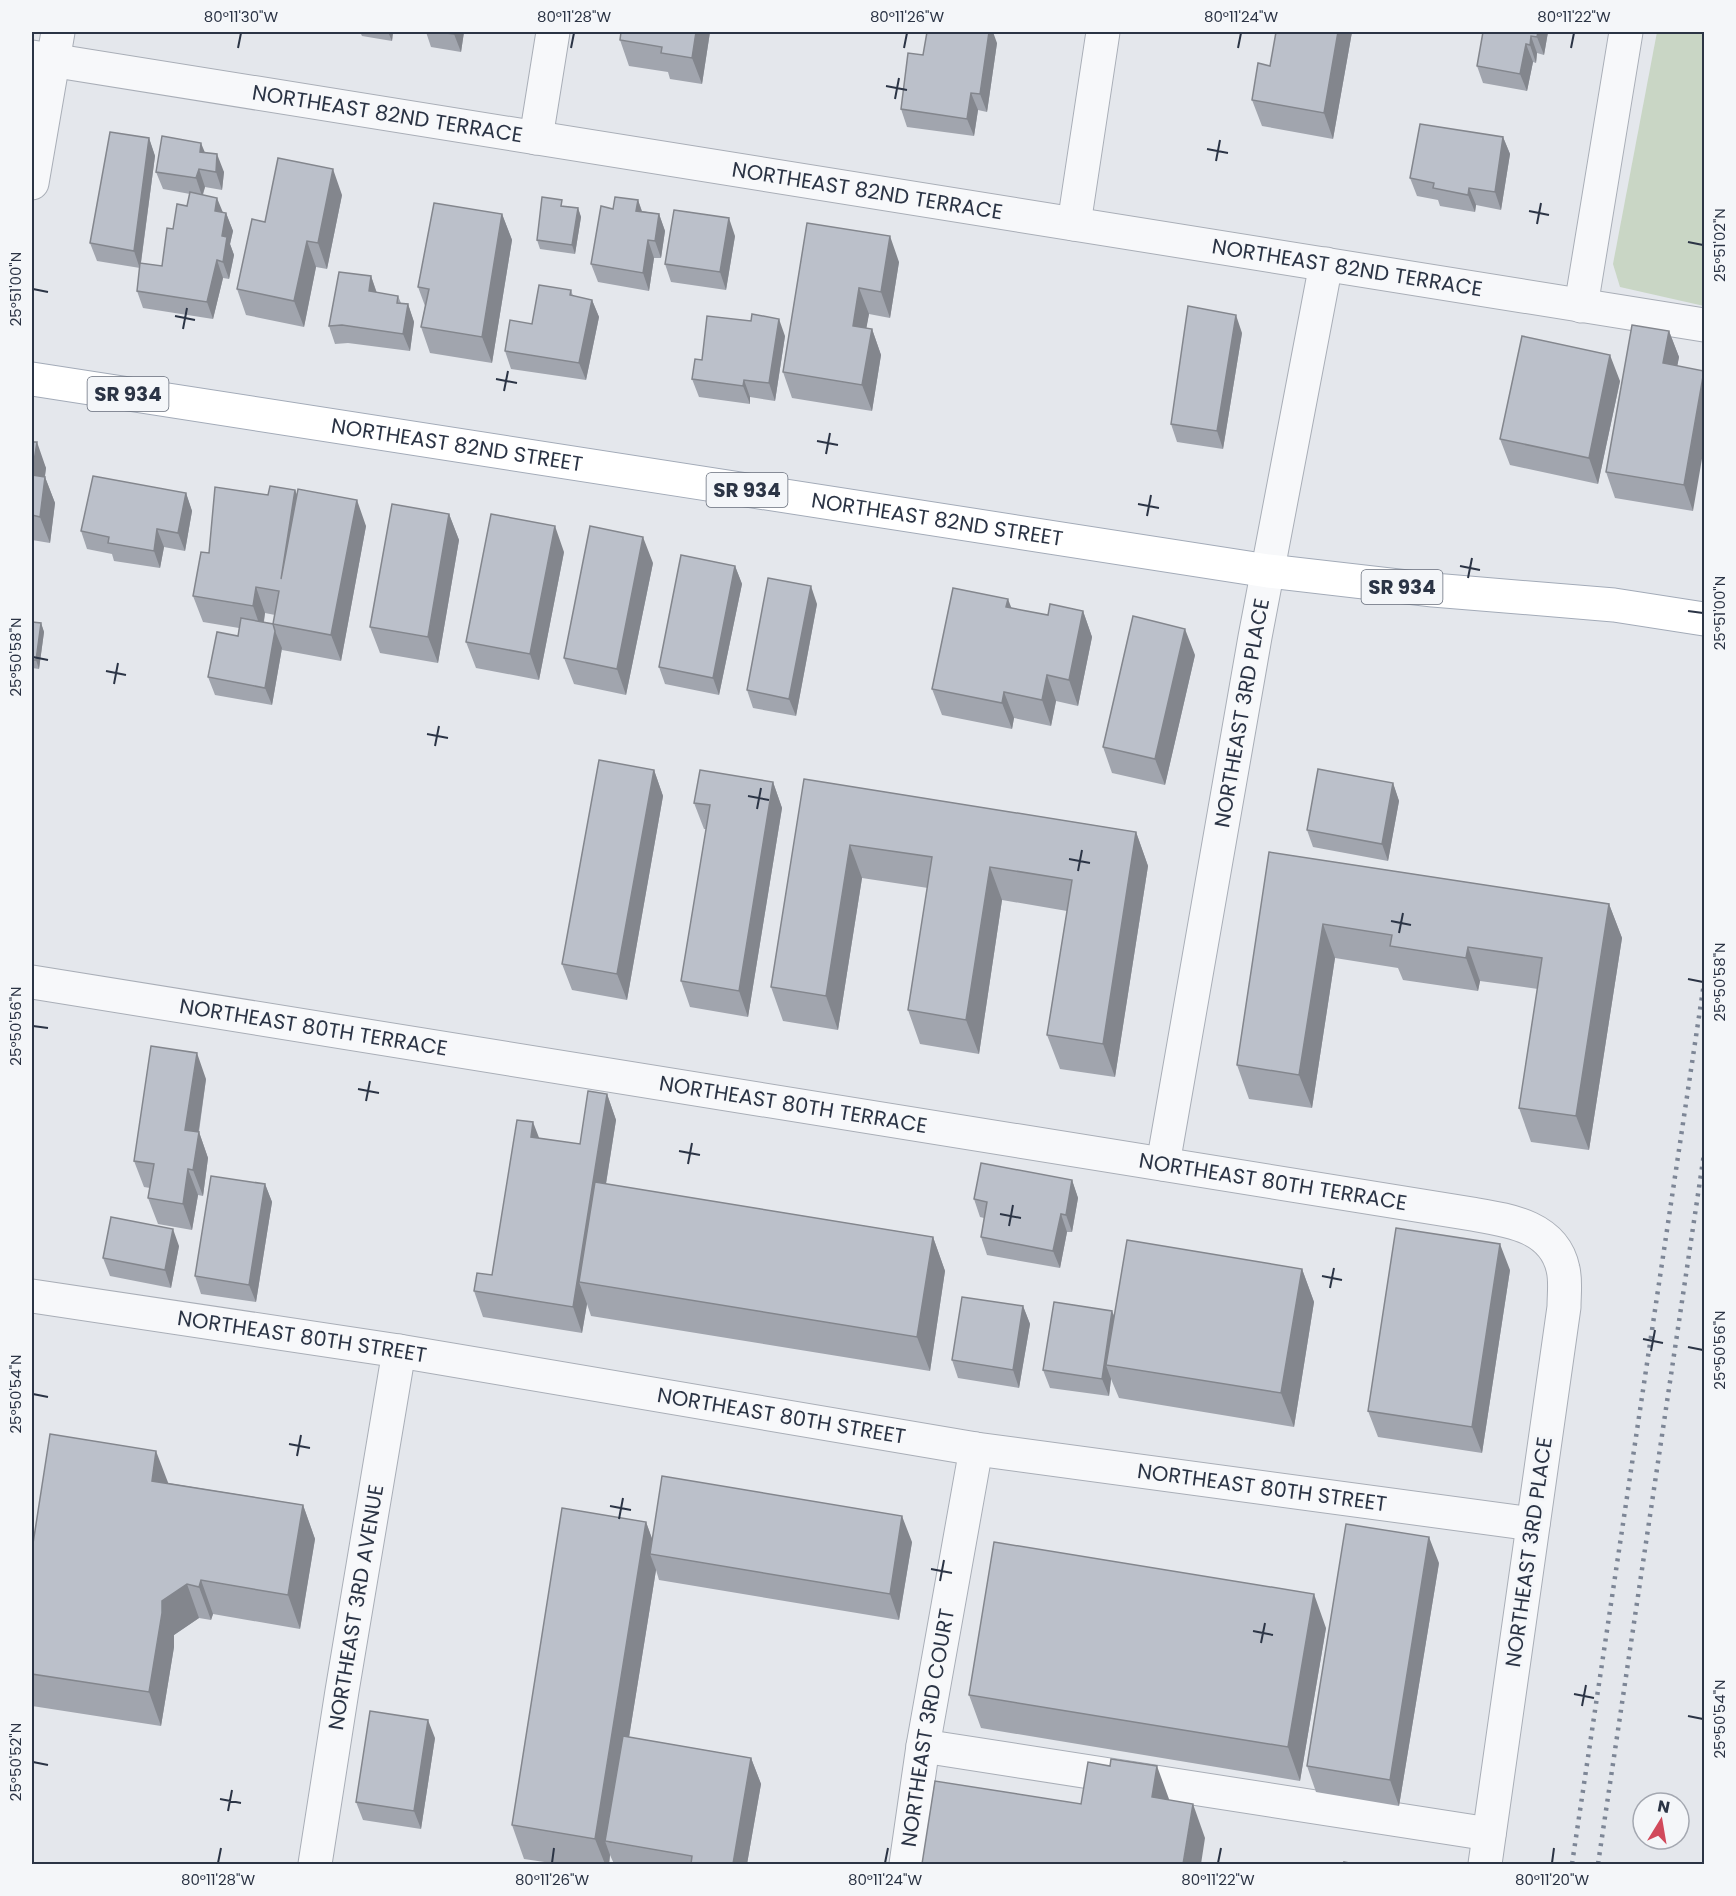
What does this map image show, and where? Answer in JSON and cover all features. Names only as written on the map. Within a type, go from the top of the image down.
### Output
[{"type":"main road","name":"NORTHEAST 82ND STREET","points":[[32,379],[1268,571],[1433,590],[1614,605],[1704,619]]},
{"type":"street","points":[[536,138],[553,32]]},
{"type":"street","points":[[1074,224],[1103,32]]},
{"type":"street","points":[[1581,306],[1626,32]]},
{"type":"street","points":[[32,183],[47,50]]},
{"type":"street","name":"NORTHEAST 82ND TERRACE","points":[[47,50],[536,138],[1704,325]]},
{"type":"street","name":"NORTHEAST 3RD PLACE","points":[[1163,1164],[1268,571],[1326,264]]},
{"type":"street","name":"NORTHEAST 80TH TERRACE","points":[[32,982],[1514,1221],[1529,1227],[1550,1242]]},
{"type":"street","name":"NORTHEAST 3RD PLACE","points":[[1487,1850],[1564,1306],[1563,1267],[1550,1242]]},
{"type":"street","name":"NORTHEAST 80TH STREET","points":[[32,1296],[399,1351],[976,1449],[1533,1524]]},
{"type":"street","name":"NORTHEAST 3RD AVENUE","points":[[315,1864],[399,1351]]},
{"type":"street","name":"NORTHEAST 3RD COURT","points":[[906,1864],[923,1746],[976,1449]]},
{"type":"street","points":[[923,1746],[1487,1850]]},
{"type":"green space","points":[[1657,32],[1704,32],[1704,306],[1620,287],[1613,264]]},
{"type":"building","points":[[621,32],[696,32],[692,58],[661,53],[662,47],[620,40]]},
{"type":"building","points":[[927,32],[989,32],[980,94],[971,93],[967,119],[901,109],[908,53],[923,55]]},
{"type":"building","points":[[1276,32],[1338,32],[1324,113],[1252,100],[1258,63],[1270,66]]},
{"type":"building","points":[[1483,32],[1538,32],[1537,37],[1531,36],[1530,45],[1526,44],[1520,74],[1477,66]]},
{"type":"building","points":[[1420,124],[1503,137],[1495,192],[1469,188],[1468,195],[1433,188],[1434,183],[1410,178]]},
{"type":"building","points":[[110,132],[149,138],[134,251],[90,243]]},
{"type":"building","points":[[162,136],[201,143],[200,152],[217,154],[216,172],[199,169],[196,178],[156,172]]},
{"type":"building","points":[[278,158],[333,169],[318,243],[307,241],[294,301],[237,289],[252,219],[265,222]]},
{"type":"building","points":[[190,192],[217,198],[215,211],[226,213],[222,236],[227,237],[223,262],[217,260],[207,302],[137,291],[140,263],[162,266],[167,228],[173,229],[177,204],[187,206]]},
{"type":"building","points":[[542,197],[562,200],[561,206],[578,208],[572,245],[537,240]]},
{"type":"building","points":[[615,197],[638,200],[636,211],[659,214],[655,241],[648,240],[643,273],[591,264],[601,206],[613,209]]},
{"type":"building","points":[[434,203],[502,214],[482,337],[421,327],[429,289],[418,287]]},
{"type":"building","points":[[674,210],[729,218],[720,272],[665,264]]},
{"type":"building","points":[[807,223],[890,236],[881,292],[859,288],[853,326],[872,329],[862,385],[783,372]]},
{"type":"building","points":[[339,272],[371,276],[369,291],[398,296],[397,303],[408,304],[403,334],[342,325],[329,326]]},
{"type":"building","points":[[539,285],[571,290],[570,295],[592,300],[579,363],[505,351],[510,320],[532,324]]},
{"type":"building","points":[[1188,306],[1236,315],[1217,431],[1171,424]]},
{"type":"building","points":[[752,314],[779,319],[769,383],[744,380],[743,386],[692,379],[695,359],[702,360],[707,316],[751,321]]},
{"type":"building","points":[[1632,325],[1669,331],[1663,363],[1704,371],[1684,485],[1606,472]]},
{"type":"building","points":[[1522,336],[1610,355],[1589,458],[1500,439]]},
{"type":"building","points":[[32,442],[37,442],[32,474]]},
{"type":"building","points":[[32,475],[45,477],[40,517],[32,515]]},
{"type":"building","points":[[93,476],[186,493],[178,533],[157,529],[154,551],[108,543],[109,537],[81,531]]},
{"type":"building","points":[[270,486],[295,490],[281,579],[298,489],[357,500],[331,635],[273,624],[279,591],[256,587],[253,606],[193,596],[201,552],[209,553],[215,487],[268,495]]},
{"type":"building","points":[[392,504],[449,514],[428,637],[370,627]]},
{"type":"building","points":[[491,514],[555,526],[530,654],[466,642]]},
{"type":"building","points":[[590,526],[643,537],[617,669],[564,658]]},
{"type":"building","points":[[681,555],[735,566],[713,678],[659,667]]},
{"type":"building","points":[[768,578],[811,586],[789,699],[747,690]]},
{"type":"building","points":[[953,588],[1008,599],[1006,607],[1048,615],[1050,604],[1083,611],[1069,680],[1047,675],[1042,700],[1004,692],[1002,703],[932,689]]},
{"type":"building","points":[[1133,616],[1185,629],[1155,759],[1103,747]]},
{"type":"building","points":[[241,618],[273,624],[275,631],[265,688],[208,677],[217,632],[238,636]]},
{"type":"building","points":[[32,622],[41,623],[36,660],[32,660]]},
{"type":"building","points":[[599,760],[654,770],[617,974],[562,964]]},
{"type":"building","points":[[1318,769],[1393,783],[1382,844],[1307,830]]},
{"type":"building","points":[[700,770],[773,782],[739,991],[681,981],[710,805],[694,803]]},
{"type":"building","points":[[804,779],[1136,832],[1103,1044],[1047,1035],[1072,880],[990,867],[966,1020],[908,1010],[932,857],[850,845],[826,996],[771,987]]},
{"type":"building","points":[[1269,852],[1609,904],[1576,1116],[1519,1108],[1542,958],[1468,947],[1466,958],[1390,946],[1392,935],[1323,924],[1299,1075],[1237,1065]]},
{"type":"building","points":[[151,1046],[197,1053],[185,1130],[199,1132],[193,1170],[188,1169],[183,1204],[148,1198],[154,1164],[134,1161]]},
{"type":"building","points":[[588,1091],[607,1094],[573,1307],[474,1291],[477,1273],[492,1275],[517,1120],[533,1122],[531,1137],[580,1144]]},
{"type":"building","points":[[981,1163],[1072,1180],[1066,1215],[1061,1214],[1053,1251],[981,1237],[987,1202],[974,1199]]},
{"type":"building","points":[[211,1176],[265,1184],[249,1285],[195,1276]]},
{"type":"building","points":[[595,1182],[933,1237],[917,1337],[579,1282]]},
{"type":"building","points":[[111,1217],[173,1229],[165,1270],[103,1258]]},
{"type":"building","points":[[1396,1228],[1500,1244],[1472,1427],[1368,1411]]},
{"type":"building","points":[[1127,1240],[1302,1269],[1281,1393],[1106,1365]]},
{"type":"building","points":[[962,1297],[1023,1306],[1013,1370],[952,1360]]},
{"type":"building","points":[[1054,1302],[1112,1311],[1102,1379],[1043,1370]]},
{"type":"building","points":[[50,1434],[156,1451],[152,1481],[303,1505],[288,1595],[201,1580],[199,1587],[187,1584],[162,1601],[149,1692],[32,1674],[32,1550]]},
{"type":"building","points":[[662,1476],[902,1516],[890,1594],[650,1554]]},
{"type":"building","points":[[562,1508],[646,1522],[595,1839],[512,1825]]},
{"type":"building","points":[[1346,1524],[1429,1537],[1390,1780],[1307,1766]]},
{"type":"building","points":[[994,1542],[1314,1594],[1288,1747],[969,1695]]},
{"type":"building","points":[[370,1711],[428,1720],[414,1811],[356,1802]]},
{"type":"building","points":[[623,1736],[751,1758],[733,1864],[691,1864],[692,1856],[605,1841]]},
{"type":"building","points":[[1111,1759],[1157,1766],[1152,1797],[1193,1804],[1183,1864],[922,1864],[935,1781],[1081,1804],[1088,1762],[1110,1766]]},
{"type":"railway","points":[[1572,1864],[1704,983]]},
{"type":"railway","points":[[1598,1864],[1704,1154]]}]
